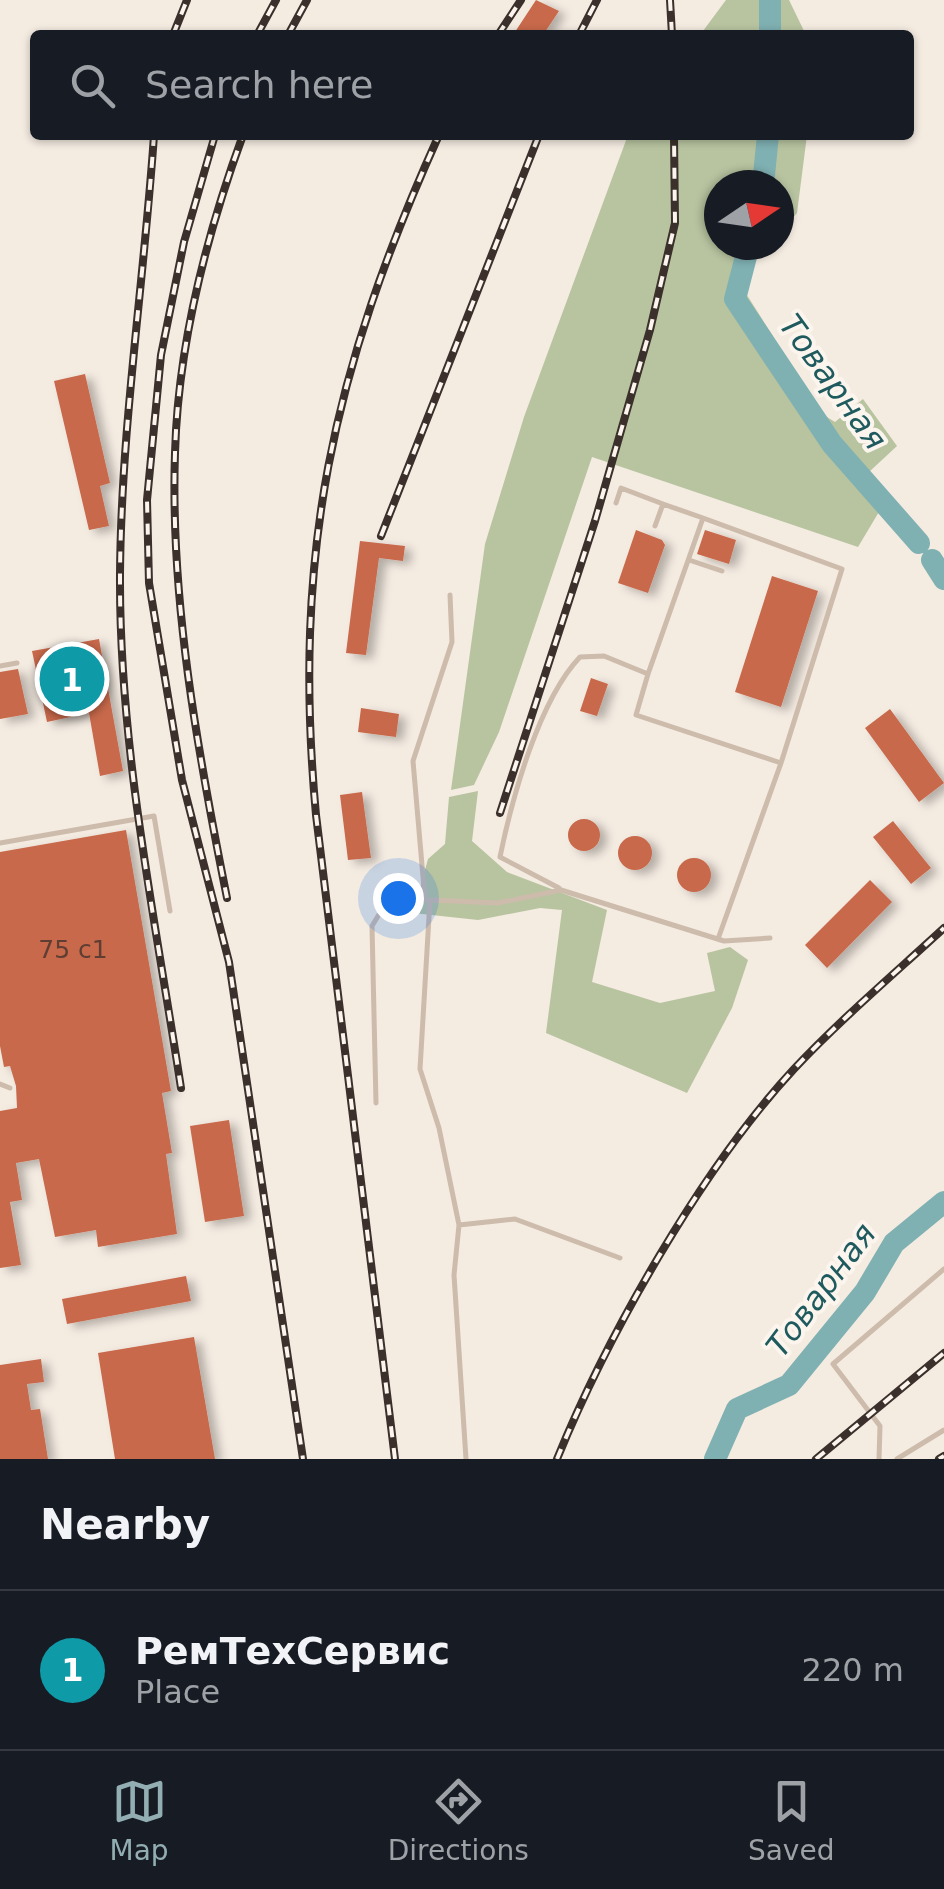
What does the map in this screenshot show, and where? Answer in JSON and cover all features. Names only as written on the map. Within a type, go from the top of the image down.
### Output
[{"type":"lane","points":[[616,503],[621,488],[842,570],[781,763],[718,939]]},
{"type":"lane","points":[[655,526],[662,504]]},
{"type":"lane","points":[[704,518],[636,715],[781,763]]},
{"type":"lane","points":[[689,560],[722,571]]},
{"type":"lane","points":[[450,595],[452,642],[414,761],[427,900],[420,1069],[439,1128],[459,1225],[454,1274],[466,1459]]},
{"type":"lane","points":[[648,674],[604,656],[580,657],[560,679],[508,820],[500,857],[561,890],[718,939],[770,938]]},
{"type":"lane","points":[[0,666],[17,663]]},
{"type":"lane","points":[[0,843],[154,816],[170,910]]},
{"type":"lane","points":[[376,1103],[372,926],[389,898],[498,903],[561,890]]},
{"type":"lane","points":[[0,1084],[10,1088]]},
{"type":"lane","points":[[459,1225],[514,1219],[620,1258]]},
{"type":"lane","points":[[879,1459],[880,1426],[833,1364],[944,1269]]},
{"type":"lane","points":[[896,1459],[944,1430]]},
{"type":"green space","points":[[726,0],[789,0],[804,30],[704,30]]},
{"type":"green space","points":[[626,140],[806,140],[794,216],[794,170],[704,170],[704,260],[756,260],[745,292],[822,414],[835,422],[863,399],[897,446],[869,472],[889,495],[858,547],[592,457],[499,732],[474,785],[451,790],[485,544],[524,417]]},
{"type":"green space","points":[[478,791],[472,841],[507,872],[607,910],[592,982],[660,1003],[715,991],[707,953],[730,947],[748,960],[732,1008],[687,1093],[546,1033],[562,910],[540,908],[478,920],[413,913],[428,859],[445,844],[449,797]]},
{"type":"building","points":[[536,0],[559,11],[546,30],[516,30]]},
{"type":"building","points":[[85,374],[110,483],[100,486],[109,526],[89,530],[54,381]]},
{"type":"building","points":[[636,530],[662,540],[665,545],[648,593],[618,583]]},
{"type":"building","points":[[705,530],[736,540],[729,564],[697,554]]},
{"type":"building","points":[[360,541],[405,546],[403,561],[379,558],[366,655],[346,653]]},
{"type":"building","points":[[772,576],[818,591],[781,707],[735,692]]},
{"type":"building","points":[[99,639],[123,771],[100,776],[89,713],[47,722],[32,651]]},
{"type":"building","points":[[18,669],[28,714],[0,719],[0,672]]},
{"type":"building","points":[[591,678],[608,684],[597,716],[580,711]]},
{"type":"building","points":[[361,708],[399,714],[396,737],[358,732]]},
{"type":"building","points":[[890,709],[944,783],[919,802],[865,728]]},
{"type":"building","points":[[362,792],[371,858],[348,860],[340,795]]},
{"type":"building","points":[[584,819],[596,823],[600,835],[596,847],[584,851],[572,847],[568,835],[572,823]]},
{"type":"building","points":[[893,821],[931,868],[911,884],[873,837]]},
{"type":"building","points":[[126,830],[171,1091],[162,1093],[172,1153],[166,1154],[177,1234],[98,1247],[96,1230],[55,1237],[39,1159],[16,1163],[22,1200],[10,1202],[21,1265],[0,1268],[0,1111],[17,1108],[16,1086],[10,1066],[4,1067],[0,1046],[0,852]]},
{"type":"building","points":[[635,836],[647,841],[652,853],[647,865],[635,870],[623,865],[618,853],[623,841]]},
{"type":"building","points":[[694,858],[706,863],[711,875],[706,887],[694,892],[682,887],[677,875],[682,863]]},
{"type":"building","points":[[870,880],[892,902],[827,968],[805,945]]},
{"type":"building","points":[[229,1120],[244,1216],[205,1222],[190,1126]]},
{"type":"building","points":[[186,1276],[191,1301],[67,1324],[62,1299]]},
{"type":"building","points":[[194,1337],[215,1459],[115,1459],[98,1353]]},
{"type":"building","points":[[41,1359],[44,1382],[27,1384],[31,1410],[40,1409],[48,1459],[0,1459],[0,1365]]},
{"type":"waterway","name":"Товарная","points":[[770,0],[770,30]]},
{"type":"waterway","name":"Товарная","points":[[764,170],[768,140]]},
{"type":"waterway","name":"Товарная","points":[[745,260],[735,299],[832,444],[919,543]]},
{"type":"waterway","name":"Товарная","points":[[932,560],[944,579]]},
{"type":"waterway","name":"Товарная","points":[[715,1459],[737,1409],[789,1385],[865,1292],[894,1243],[944,1202]]},
{"type":"railway","points":[[175,30],[187,0]]},
{"type":"railway","points":[[260,30],[276,0]]},
{"type":"railway","points":[[291,30],[307,0]]},
{"type":"railway","points":[[501,30],[521,0]]},
{"type":"railway","points":[[582,30],[597,0]]},
{"type":"railway","points":[[670,0],[672,30]]},
{"type":"railway","points":[[154,140],[124,465],[121,639],[140,832],[181,1088]]},
{"type":"railway","points":[[214,140],[184,242],[161,355],[147,500],[149,583],[182,780],[229,962],[303,1459]]},
{"type":"railway","points":[[227,898],[188,677],[177,565],[175,453],[182,372],[196,291],[241,140]]},
{"type":"railway","points":[[395,1459],[316,815],[310,632],[316,548],[328,466],[347,385],[371,304],[437,140]]},
{"type":"railway","points":[[381,536],[537,140]]},
{"type":"railway","points":[[500,813],[595,521],[650,330],[675,223],[674,140]]},
{"type":"railway","points":[[557,1459],[630,1307],[725,1154],[812,1050],[944,928]]},
{"type":"railway","points":[[816,1459],[944,1353]]},
{"type":"railway","points":[[939,1459],[944,1456]]},
{"type":"place","name":"РемТехСервис","points":[[72,679]]}]
